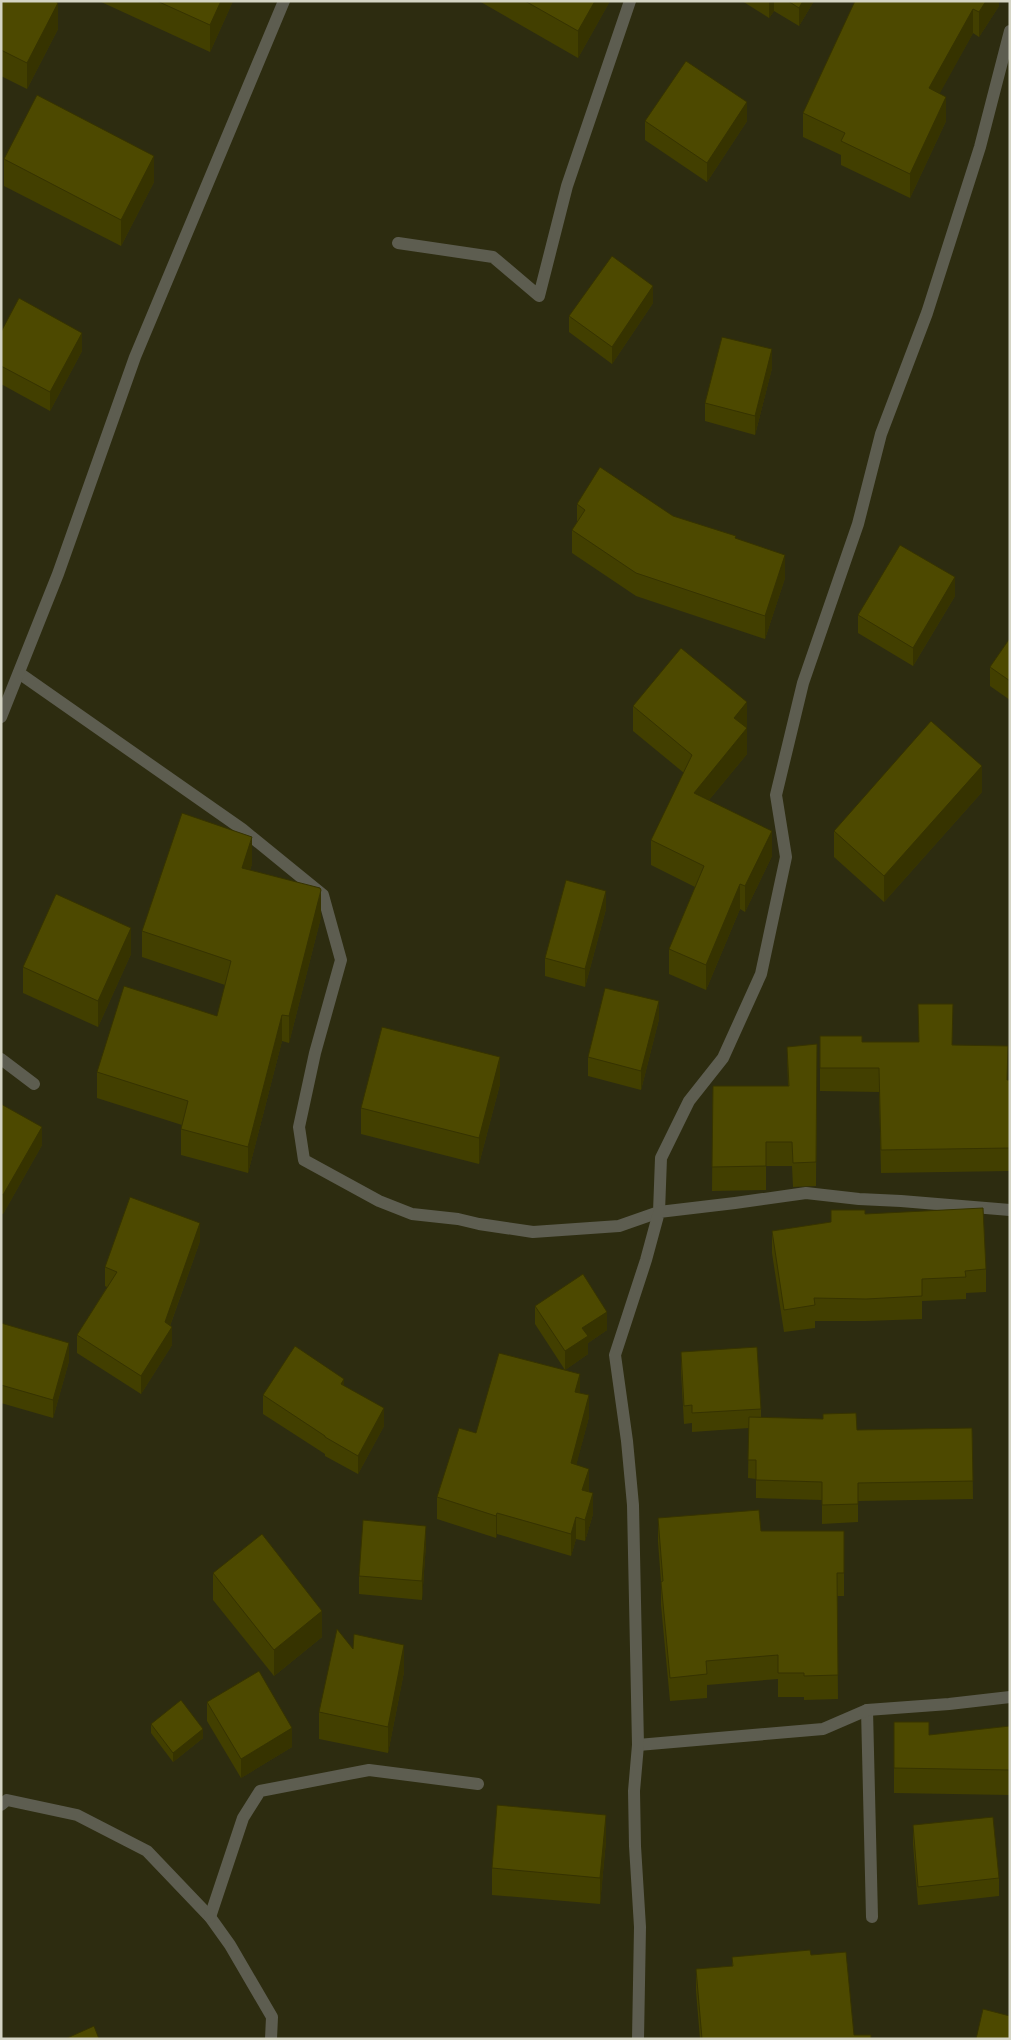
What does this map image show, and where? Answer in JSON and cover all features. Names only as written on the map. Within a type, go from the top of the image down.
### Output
[{"type":"street","points":[[1,717],[58,574],[139,348],[284,1]]},
{"type":"street","points":[[398,243],[492,257],[539,296],[567,186],[630,1]]},
{"type":"street","points":[[638,2039],[640,1927],[634,1791],[638,1746],[633,1504],[627,1441],[615,1355],[646,1260],[659,1212],[661,1158],[689,1101],[723,1058],[760,974],[786,857],[776,795],[803,683],[858,524],[881,434],[927,313],[977,156],[1010,31]]},
{"type":"street","points":[[19,673],[242,829],[323,895],[341,960],[315,1054],[299,1127],[304,1160],[379,1201],[412,1214],[533,1232],[619,1226],[659,1212],[806,1193],[860,1200],[901,1200],[1010,1210]]},
{"type":"street","points":[[1,1059],[34,1084]]},
{"type":"street","points":[[638,1746],[823,1729],[867,1710],[1010,1697]]},
{"type":"street","points":[[867,1710],[872,1917]]},
{"type":"street","points":[[210,1917],[243,1818],[260,1791],[369,1770],[478,1784]]},
{"type":"street","points":[[1,1805],[7,1800],[76,1815],[147,1851],[210,1917],[230,1945],[272,2017],[271,2039]]},
{"type":"building","points":[[1,1],[55,1],[58,3],[27,63],[1,50]]},
{"type":"building","points":[[157,1],[221,1],[210,25]]},
{"type":"building","points":[[525,1],[595,1],[578,31]]},
{"type":"building","points":[[788,1],[803,1],[799,8]]},
{"type":"building","points":[[855,1],[986,1],[979,12],[973,9],[929,88],[946,97],[910,174],[841,141],[845,133],[803,113]]},
{"type":"building","points":[[686,61],[747,102],[707,163],[645,121]]},
{"type":"building","points":[[37,95],[154,156],[121,220],[4,159]]},
{"type":"building","points":[[612,256],[653,286],[612,347],[569,316]]},
{"type":"building","points":[[19,298],[82,333],[50,392],[1,366],[1,332]]},
{"type":"building","points":[[722,337],[772,349],[755,416],[705,403]]},
{"type":"building","points":[[600,467],[673,516],[736,536],[735,538],[785,555],[765,616],[636,573],[572,530],[585,510],[577,504]]},
{"type":"building","points":[[900,545],[955,577],[913,648],[858,615]]},
{"type":"building","points":[[1010,638],[1010,681],[990,667]]},
{"type":"building","points":[[681,648],[747,702],[734,718],[747,728],[694,793],[772,831],[745,886],[740,884],[706,965],[669,949],[704,866],[651,840],[692,755],[633,706]]},
{"type":"building","points":[[931,721],[982,766],[884,876],[834,831]]},
{"type":"building","points":[[182,813],[252,837],[242,868],[320,888],[321,890],[289,1016],[282,1015],[248,1147],[181,1129],[188,1101],[97,1072],[124,986],[217,1016],[231,961],[142,931]]},
{"type":"building","points":[[566,880],[606,891],[585,969],[545,958]]},
{"type":"building","points":[[56,894],[131,928],[98,1001],[23,967]]},
{"type":"building","points":[[605,988],[659,1001],[641,1071],[588,1057]]},
{"type":"building","points":[[918,1004],[953,1004],[952,1045],[1008,1046],[1007,1080],[1010,1080],[1010,1148],[881,1150],[879,1068],[820,1068],[820,1036],[862,1036],[862,1042],[919,1042]]},
{"type":"building","points":[[382,1027],[500,1057],[479,1138],[361,1108]]},
{"type":"building","points":[[817,1044],[816,1162],[793,1163],[792,1142],[766,1142],[766,1166],[712,1167],[713,1086],[789,1086],[787,1047]]},
{"type":"building","points":[[1,1104],[42,1127],[3,1195],[1,1194]]},
{"type":"building","points":[[130,1197],[200,1223],[165,1322],[172,1327],[141,1376],[77,1335],[117,1272],[105,1267]]},
{"type":"building","points":[[983,1208],[986,1269],[965,1271],[966,1277],[922,1279],[922,1296],[866,1299],[814,1298],[815,1305],[784,1310],[772,1231],[831,1222],[831,1210],[865,1210],[865,1214]]},
{"type":"building","points":[[583,1274],[607,1312],[582,1328],[588,1336],[565,1351],[535,1306]]},
{"type":"building","points":[[1,1323],[69,1343],[53,1400],[1,1385]]},
{"type":"building","points":[[295,1346],[344,1379],[341,1384],[384,1408],[358,1456],[325,1437],[263,1395]]},
{"type":"building","points":[[757,1347],[761,1409],[692,1413],[692,1405],[684,1406],[681,1352]]},
{"type":"building","points":[[499,1353],[580,1374],[575,1392],[589,1395],[571,1463],[589,1469],[582,1490],[593,1493],[585,1520],[576,1517],[571,1534],[497,1513],[496,1516],[437,1497],[459,1428],[476,1433]]},
{"type":"building","points":[[856,1413],[857,1430],[972,1428],[973,1481],[858,1483],[858,1504],[822,1505],[822,1482],[756,1480],[756,1460],[748,1460],[749,1417],[823,1419],[823,1414]]},
{"type":"building","points":[[759,1510],[761,1531],[844,1531],[844,1573],[837,1573],[838,1675],[804,1676],[804,1673],[778,1673],[778,1655],[706,1661],[707,1674],[670,1678],[661,1582],[663,1581],[658,1518]]},
{"type":"building","points":[[363,1520],[426,1526],[422,1581],[359,1576]]},
{"type":"building","points":[[262,1534],[322,1611],[274,1650],[213,1573]]},
{"type":"building","points":[[337,1629],[353,1649],[354,1634],[404,1645],[388,1727],[319,1712]]},
{"type":"building","points":[[259,1671],[292,1728],[241,1759],[207,1702]]},
{"type":"building","points":[[181,1700],[203,1729],[173,1753],[151,1724]]},
{"type":"building","points":[[894,1722],[929,1722],[929,1735],[1010,1726],[1010,1770],[894,1768]]},
{"type":"building","points":[[497,1805],[606,1815],[600,1878],[492,1868]]},
{"type":"building","points":[[993,1817],[999,1878],[918,1887],[913,1825]]},
{"type":"building","points":[[810,1950],[811,1955],[846,1952],[854,2035],[871,2035],[871,2039],[702,2039],[696,1969],[733,1966],[732,1957]]},
{"type":"building","points":[[983,2009],[1010,2016],[1010,2039],[976,2039]]},
{"type":"building","points":[[94,2026],[99,2039],[65,2039]]}]
